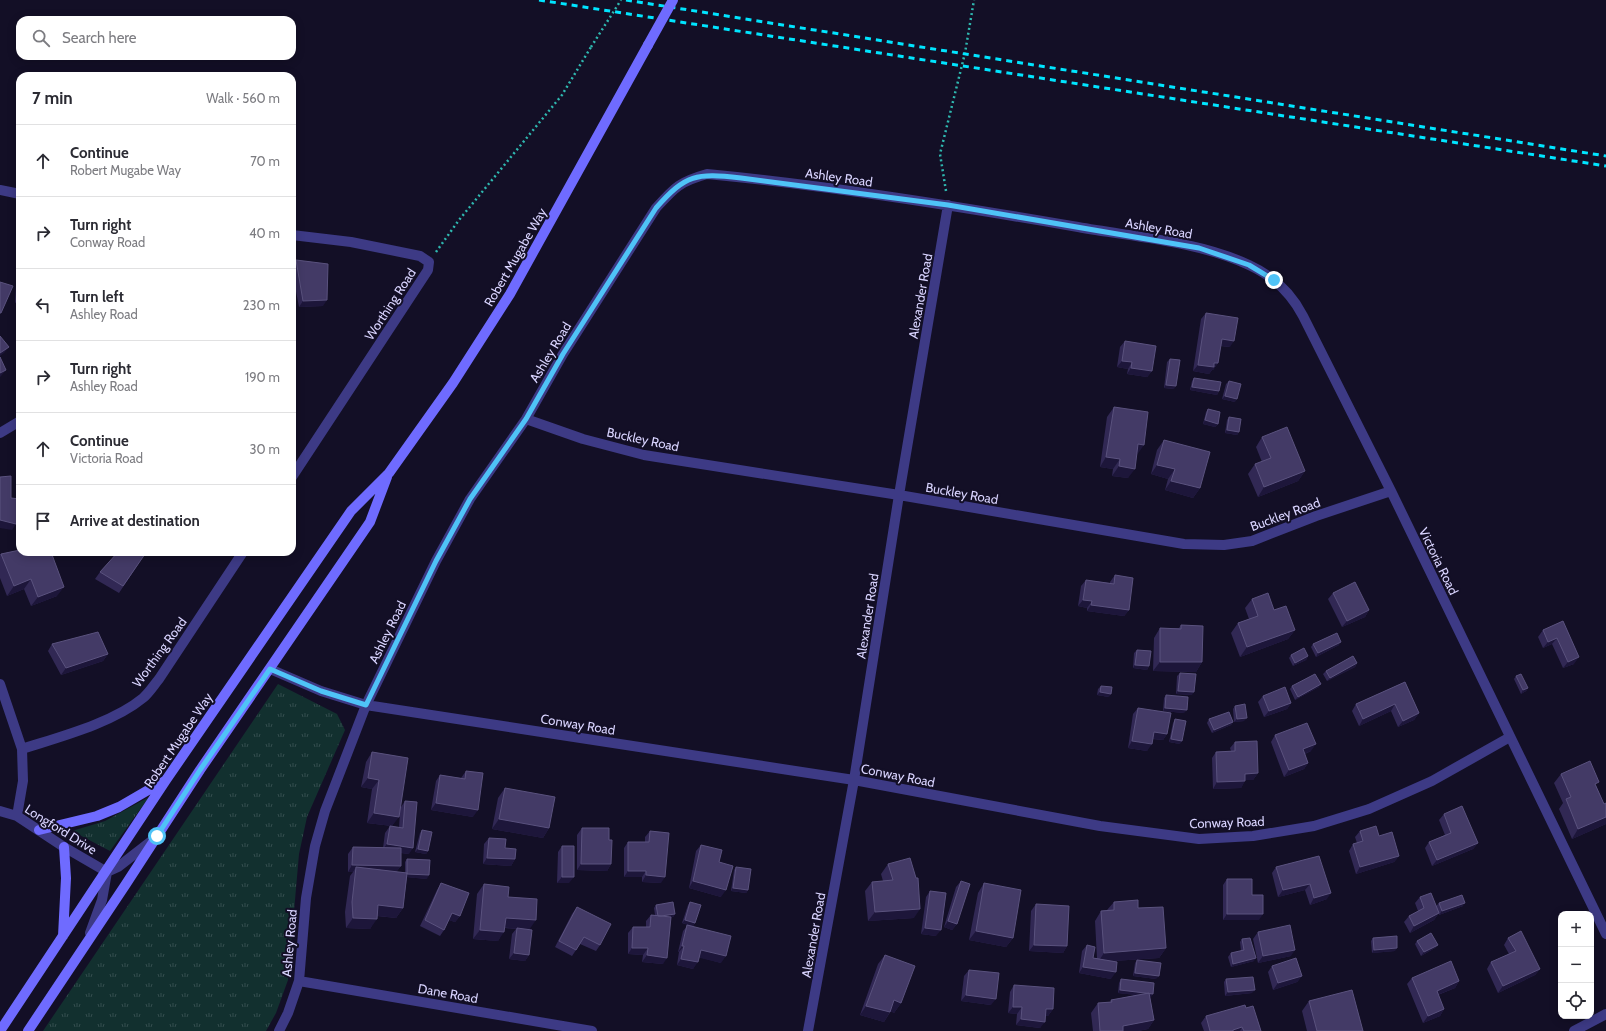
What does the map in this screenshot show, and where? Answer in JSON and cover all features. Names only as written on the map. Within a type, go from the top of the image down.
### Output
[{"type":"main road","name":"Robert Mugabe Way","points":[[0,1031],[107,872],[166,780],[351,511],[389,474],[453,383],[510,294],[673,0]]},
{"type":"main road","name":"Robert Mugabe Way","points":[[28,1031],[200,770],[370,522],[389,474]]},
{"type":"main road","points":[[39,830],[97,816],[119,807],[166,780]]},
{"type":"main road","points":[[63,938],[66,886],[64,848]]},
{"type":"street","name":"Ashley Road","points":[[278,1031],[288,1013],[299,981],[306,898],[315,846],[325,811],[366,705],[436,561],[466,506],[526,419],[563,354],[656,208],[672,190],[687,180],[708,174],[948,205],[1199,248]]},
{"type":"street","points":[[0,190],[16,193]]},
{"type":"street","name":"Alexander Road","points":[[808,1031],[854,780],[899,495],[948,205]]},
{"type":"street","name":"Worthing Road","points":[[296,235],[351,242],[420,256],[429,262],[428,270],[296,471]]},
{"type":"street","name":"Victoria Road","points":[[1199,248],[1249,265],[1274,280],[1294,299],[1391,491],[1606,934]]},
{"type":"street","name":"Buckley Road","points":[[526,419],[583,439],[644,455],[899,495],[1184,544],[1224,545],[1252,541],[1316,516],[1391,491]]},
{"type":"street","points":[[0,433],[16,423]]},
{"type":"street","name":"Worthing Road","points":[[22,749],[66,735],[100,721],[126,709],[144,697],[159,679],[240,556]]},
{"type":"street","name":"Conway Road","points":[[270,669],[321,691],[366,705],[854,780],[1100,826],[1199,839],[1253,836],[1314,826],[1369,809],[1432,781],[1510,737]]},
{"type":"street","points":[[0,684],[22,749],[23,781],[17,816]]},
{"type":"street","name":"Longford Drive","points":[[0,811],[17,816],[64,848],[107,872]]},
{"type":"street","points":[[83,948],[96,920],[102,900],[107,872],[118,867],[157,836]]},
{"type":"street","name":"Dane Road","points":[[299,981],[592,1031]]},
{"type":"street","points":[[1574,1031],[1606,1014]]},
{"type":"path","points":[[429,262],[459,220],[562,95],[621,0]]},
{"type":"path","points":[[948,205],[940,154],[965,54],[974,0]]},
{"type":"green space","points":[[278,684],[337,714],[345,730],[307,817],[299,854],[288,980],[276,1013],[266,1031],[43,1031]]},
{"type":"green space","points":[[149,797],[110,851],[72,831],[105,821]]},
{"type":"building","points":[[296,260],[328,264],[327,300],[303,301]]},
{"type":"building","points":[[0,282],[13,286],[1,313],[0,313]]},
{"type":"building","points":[[1206,313],[1238,318],[1234,341],[1222,339],[1218,363],[1214,363],[1214,367],[1198,365]]},
{"type":"building","points":[[0,336],[9,347],[0,353]]},
{"type":"building","points":[[1125,341],[1156,346],[1152,371],[1131,368],[1132,362],[1122,361]]},
{"type":"building","points":[[0,357],[6,370],[0,373]]},
{"type":"building","points":[[1170,359],[1180,360],[1176,386],[1166,385]]},
{"type":"building","points":[[1194,378],[1221,382],[1219,391],[1192,387]]},
{"type":"building","points":[[1229,381],[1241,384],[1237,399],[1225,396]]},
{"type":"building","points":[[1114,407],[1148,412],[1144,445],[1138,444],[1135,469],[1119,466],[1120,459],[1106,457]]},
{"type":"building","points":[[1208,409],[1220,412],[1218,424],[1205,420]]},
{"type":"building","points":[[1229,417],[1241,419],[1239,432],[1227,430]]},
{"type":"building","points":[[1287,427],[1305,471],[1264,487],[1255,464],[1271,458],[1262,437]]},
{"type":"building","points":[[1164,440],[1210,452],[1200,488],[1171,481],[1175,469],[1157,465]]},
{"type":"building","points":[[11,476],[11,498],[16,499],[16,524],[0,520],[0,477]]},
{"type":"building","points":[[16,551],[16,556],[52,556],[64,587],[38,597],[31,579],[14,586],[1,554]]},
{"type":"building","points":[[114,556],[144,556],[123,586],[100,572]]},
{"type":"building","points":[[1115,575],[1133,578],[1129,610],[1091,605],[1092,601],[1083,600],[1086,580],[1114,584]]},
{"type":"building","points":[[1355,582],[1369,610],[1347,621],[1333,593]]},
{"type":"building","points":[[1268,593],[1274,610],[1286,606],[1295,630],[1247,647],[1238,623],[1258,616],[1252,599]]},
{"type":"building","points":[[1563,621],[1579,657],[1568,662],[1557,638],[1548,642],[1543,630]]},
{"type":"building","points":[[1181,625],[1203,626],[1202,662],[1160,662],[1160,628],[1181,629]]},
{"type":"building","points":[[98,632],[108,654],[66,668],[52,644]]},
{"type":"building","points":[[1337,633],[1341,642],[1318,653],[1313,644]]},
{"type":"building","points":[[1304,648],[1308,656],[1295,663],[1291,655]]},
{"type":"building","points":[[1137,650],[1151,651],[1149,666],[1135,665]]},
{"type":"building","points":[[1353,656],[1357,663],[1330,678],[1326,671]]},
{"type":"building","points":[[1180,673],[1196,674],[1194,692],[1178,691]]},
{"type":"building","points":[[1315,674],[1321,684],[1298,697],[1292,686]]},
{"type":"building","points":[[1521,674],[1528,688],[1523,690],[1516,676]]},
{"type":"building","points":[[1405,682],[1419,713],[1403,721],[1395,704],[1363,719],[1356,704]]},
{"type":"building","points":[[1101,686],[1112,687],[1111,694],[1100,692]]},
{"type":"building","points":[[1285,687],[1291,703],[1269,711],[1263,696]]},
{"type":"building","points":[[1166,695],[1188,697],[1187,710],[1165,708]]},
{"type":"building","points":[[1245,704],[1247,718],[1237,719],[1235,706]]},
{"type":"building","points":[[1138,708],[1171,713],[1167,734],[1154,732],[1152,744],[1132,741]]},
{"type":"building","points":[[1229,712],[1233,722],[1214,730],[1209,719]]},
{"type":"building","points":[[1175,719],[1186,721],[1182,741],[1171,739]]},
{"type":"building","points":[[1307,723],[1316,744],[1303,749],[1308,763],[1289,770],[1275,735]]},
{"type":"building","points":[[1257,741],[1258,773],[1245,774],[1245,781],[1217,782],[1216,752],[1235,751],[1235,742]]},
{"type":"building","points":[[372,752],[408,758],[399,817],[374,813],[379,780],[368,778]]},
{"type":"building","points":[[1590,761],[1599,782],[1595,784],[1604,804],[1606,803],[1606,817],[1578,829],[1566,799],[1571,797],[1561,774]]},
{"type":"building","points":[[466,771],[483,773],[478,810],[436,803],[440,775],[465,779]]},
{"type":"building","points":[[505,788],[555,797],[549,828],[499,819]]},
{"type":"building","points":[[405,801],[417,802],[413,848],[387,844],[390,826],[403,828]]},
{"type":"building","points":[[1462,806],[1478,843],[1437,860],[1429,842],[1451,833],[1444,814]]},
{"type":"building","points":[[1376,826],[1379,836],[1392,832],[1399,856],[1360,867],[1353,844],[1363,841],[1360,831]]},
{"type":"building","points":[[582,828],[609,828],[609,840],[612,840],[611,864],[581,864]]},
{"type":"building","points":[[422,830],[432,832],[428,851],[418,849]]},
{"type":"building","points":[[650,831],[669,833],[665,877],[646,875],[646,871],[628,871],[628,842],[649,842]]},
{"type":"building","points":[[489,838],[506,839],[505,848],[516,849],[515,859],[487,858]]},
{"type":"building","points":[[701,845],[722,850],[719,862],[733,866],[726,890],[693,881]]},
{"type":"building","points":[[562,846],[574,846],[574,877],[562,877]]},
{"type":"building","points":[[353,847],[401,848],[401,866],[352,865]]},
{"type":"building","points":[[1319,856],[1331,893],[1314,898],[1310,884],[1283,890],[1276,867]]},
{"type":"building","points":[[910,858],[916,878],[918,878],[920,909],[875,912],[872,882],[893,880],[888,864]]},
{"type":"building","points":[[407,859],[430,860],[429,875],[407,874]]},
{"type":"building","points":[[356,867],[407,873],[403,908],[378,905],[377,919],[353,918],[352,902]]},
{"type":"building","points":[[736,867],[751,869],[748,890],[733,888]]},
{"type":"building","points":[[1227,879],[1252,879],[1252,895],[1263,895],[1263,914],[1227,914]]},
{"type":"building","points":[[961,881],[970,884],[957,924],[948,921]]},
{"type":"building","points":[[441,883],[469,893],[460,916],[452,913],[444,930],[425,920]]},
{"type":"building","points":[[984,883],[1021,890],[1013,938],[976,931]]},
{"type":"building","points":[[484,884],[509,887],[508,897],[537,899],[536,920],[506,918],[504,932],[480,930]]},
{"type":"building","points":[[930,891],[946,893],[941,930],[925,928]]},
{"type":"building","points":[[1431,893],[1439,913],[1414,926],[1409,916],[1424,908],[1420,897]]},
{"type":"building","points":[[1462,895],[1465,903],[1442,911],[1439,903]]},
{"type":"building","points":[[1138,900],[1138,908],[1163,907],[1166,948],[1104,953],[1101,911],[1114,910],[1114,902]]},
{"type":"building","points":[[673,902],[675,914],[658,916],[656,905]]},
{"type":"building","points":[[690,902],[701,905],[695,923],[685,920]]},
{"type":"building","points":[[1036,904],[1069,906],[1067,946],[1034,945]]},
{"type":"building","points":[[577,907],[611,924],[600,945],[584,937],[576,950],[559,941]]},
{"type":"building","points":[[651,915],[671,917],[667,958],[647,955],[648,948],[632,948],[633,927],[650,927]]},
{"type":"building","points":[[687,925],[731,936],[726,956],[701,950],[698,962],[681,959],[684,946],[682,946]]},
{"type":"building","points":[[1290,925],[1295,950],[1263,956],[1258,932]]},
{"type":"building","points":[[517,928],[532,930],[529,955],[514,953]]},
{"type":"building","points":[[1521,931],[1540,969],[1503,986],[1491,962],[1516,951],[1508,938]]},
{"type":"building","points":[[1431,933],[1438,945],[1424,952],[1417,941]]},
{"type":"building","points":[[1397,936],[1397,948],[1374,950],[1373,938]]},
{"type":"building","points":[[1250,938],[1256,958],[1233,964],[1231,953],[1244,950],[1242,939]]},
{"type":"building","points":[[1087,945],[1095,947],[1093,958],[1117,962],[1116,972],[1083,967]]},
{"type":"building","points":[[885,955],[915,966],[901,1003],[894,1000],[890,1012],[866,1006]]},
{"type":"building","points":[[1296,958],[1302,976],[1278,983],[1272,966]]},
{"type":"building","points":[[1137,960],[1161,963],[1159,976],[1135,973]]},
{"type":"building","points":[[1451,961],[1459,981],[1437,991],[1444,1009],[1428,1016],[1412,978]]},
{"type":"building","points":[[969,970],[999,973],[996,999],[966,995]]},
{"type":"building","points":[[1253,977],[1255,990],[1228,992],[1226,979]]},
{"type":"building","points":[[1121,979],[1154,983],[1153,994],[1120,990]]},
{"type":"building","points":[[1014,985],[1054,988],[1053,1009],[1046,1009],[1045,1022],[1021,1019],[1022,1007],[1013,1007]]},
{"type":"building","points":[[1352,990],[1363,1031],[1317,1031],[1309,1001]]},
{"type":"building","points":[[1149,993],[1154,1020],[1123,1026],[1123,1031],[1100,1031],[1098,1003],[1112,1002],[1111,1000]]},
{"type":"building","points":[[1245,1005],[1246,1008],[1253,1006],[1261,1031],[1244,1031],[1242,1027],[1233,1031],[1210,1031],[1206,1016]]},
{"type":"railway","points":[[539,0],[1606,166]]},
{"type":"railway","points":[[626,0],[1606,156]]},
{"type":"route","points":[[157,836],[200,770],[270,669],[321,691],[366,705],[436,561],[470,499],[526,419],[563,354],[656,208],[672,190],[687,180],[708,174],[948,205],[1199,248],[1249,265],[1274,280]]}]
